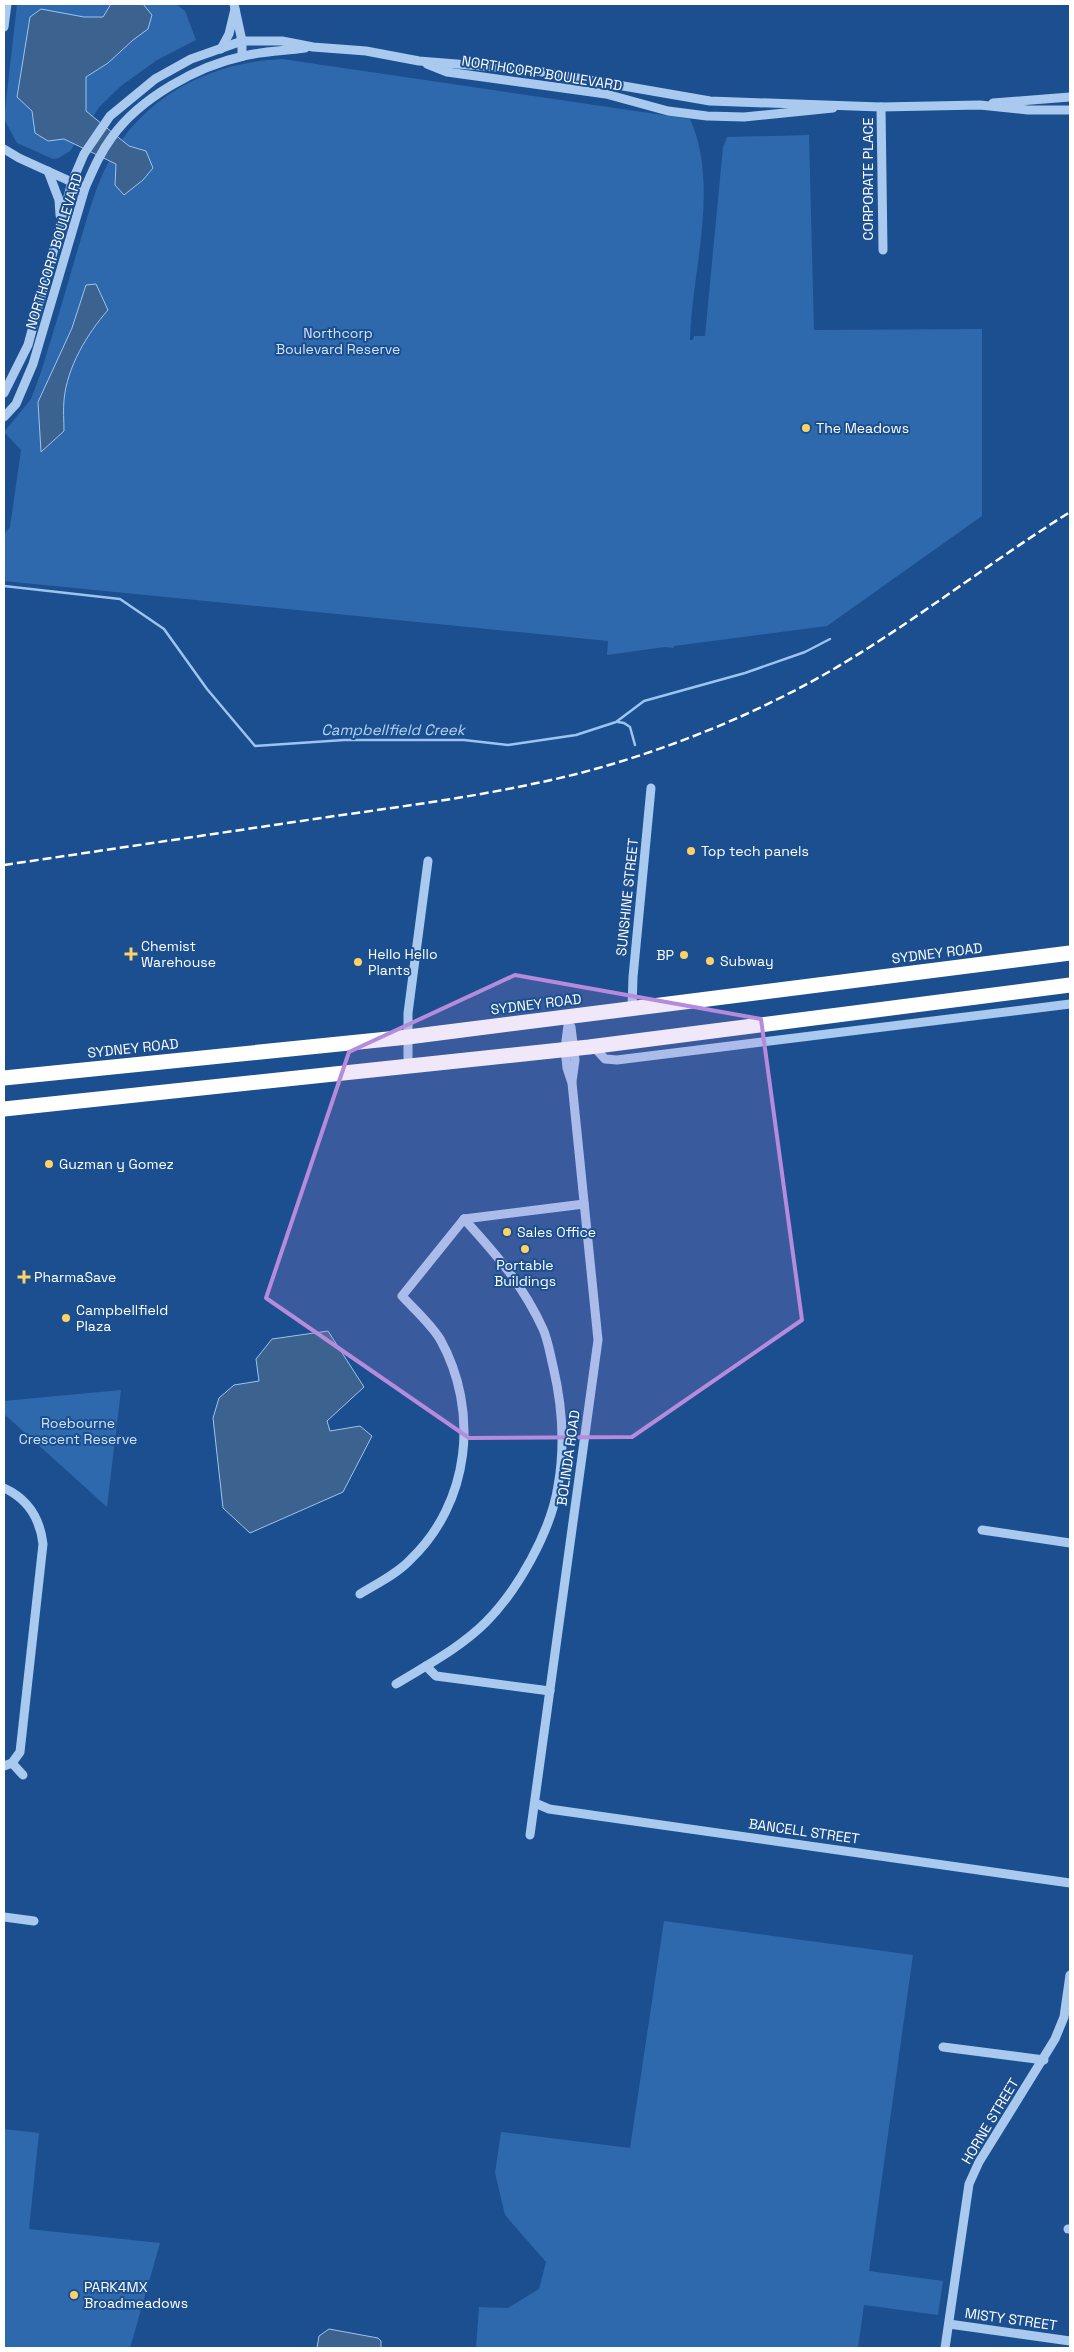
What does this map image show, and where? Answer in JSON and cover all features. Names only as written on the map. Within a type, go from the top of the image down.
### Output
[{"type":"highway","name":"SYDNEY ROAD","points":[[4,1078],[408,1036],[1070,953]]},
{"type":"highway","points":[[4,1110],[570,1049],[1070,985]]},
{"type":"street","points":[[4,27],[6,4]]},
{"type":"street","points":[[235,6],[242,41],[242,56]]},
{"type":"street","points":[[221,49],[228,34],[235,6]]},
{"type":"street","name":"NORTHCORP BOULEVARD","points":[[4,393],[28,345],[72,182],[84,154],[110,116],[155,78],[191,59],[242,41],[282,41],[314,47],[366,51],[419,62],[531,70],[710,101],[881,107],[980,105],[1028,110],[1070,110]]},
{"type":"street","name":"NORTHCORP BOULEVARD","points":[[4,417],[16,404],[33,364],[85,188],[95,163],[118,128],[147,102],[186,78],[242,56],[314,47]]},
{"type":"street","name":"NORTHCORP BOULEVARD","points":[[419,62],[447,72],[606,94],[668,111],[721,116],[786,114],[856,105]]},
{"type":"street","name":"NORTHCORP BOULEVARD","points":[[980,105],[1010,100],[1070,97]]},
{"type":"street","points":[[710,101],[716,105],[721,116]]},
{"type":"street","name":"CORPORATE PLACE","points":[[881,107],[883,250]]},
{"type":"street","points":[[4,148],[19,158],[85,188]]},
{"type":"street","points":[[48,171],[59,200],[60,228]]},
{"type":"street","name":"SUNSHINE STREET","points":[[632,1009],[632,983],[651,788]]},
{"type":"street","points":[[408,1067],[408,1013],[428,861]]},
{"type":"street","points":[[593,1046],[605,1059],[617,1060],[880,1029],[1070,1004]]},
{"type":"street","points":[[878,1010],[880,1029]]},
{"type":"street","name":"BOLINDA ROAD","points":[[530,1835],[598,1340],[572,1083],[569,1017]]},
{"type":"street","points":[[360,1594],[409,1562],[430,1538],[450,1505],[460,1478],[464,1450],[463,1408],[451,1362],[430,1325],[402,1296],[464,1219],[584,1204]]},
{"type":"street","points":[[396,1684],[449,1653],[486,1622],[508,1596],[532,1559],[558,1487],[562,1434],[558,1385],[544,1332],[527,1298],[502,1261],[464,1219]]},
{"type":"street","points":[[4,1488],[22,1498],[34,1513],[42,1532],[43,1544],[20,1752],[8,1765],[23,1775]]},
{"type":"street","points":[[982,1530],[1070,1543]]},
{"type":"street","points":[[426,1666],[436,1676],[550,1691]]},
{"type":"street","name":"BANCELL STREET","points":[[535,1803],[561,1810],[1070,1883]]},
{"type":"street","points":[[4,1917],[34,1921]]},
{"type":"street","name":"HORNE STREET","points":[[945,2348],[970,2184],[979,2162],[1056,2039],[1064,2016],[1070,1976]]},
{"type":"street","points":[[943,2048],[1044,2060]]},
{"type":"street","name":"MISTY STREET","points":[[949,2324],[1070,2340]]},
{"type":"highlighted area","points":[[515,975],[761,1019],[802,1320],[632,1437],[469,1438],[266,1298],[349,1052]]},
{"type":"green space","points":[[17,4],[176,4],[185,11],[196,40],[157,60],[121,86],[100,106],[70,151],[59,158],[53,159],[17,143],[4,119]]},
{"type":"green space","name":"Northcorp Boulevard Reserve","points":[[282,59],[690,119],[699,145],[703,172],[704,200],[690,340],[693,340],[694,336],[705,336],[723,147],[727,137],[809,135],[814,330],[982,329],[982,516],[827,626],[674,646],[674,648],[665,647],[607,655],[608,641],[4,581],[4,534],[10,527],[21,450],[4,432],[31,399],[41,372],[92,201],[105,169],[119,144],[136,123],[156,104],[178,89],[202,77],[228,68],[254,62]]},
{"type":"green space","name":"Roebourne Crescent Reserve","points":[[121,1390],[107,1507],[4,1414],[4,1401]]},
{"type":"green space","points":[[664,1921],[913,1955],[869,2271],[943,2281],[938,2315],[864,2305],[858,2348],[476,2348],[479,2307],[508,2308],[539,2289],[546,2262],[505,2215],[495,2173],[501,2132],[630,2148]]},
{"type":"green space","name":"PARK4MX Broadmeadows","points":[[4,2129],[39,2133],[29,2229],[160,2243],[130,2348],[4,2348]]},
{"type":"shaded area","points":[[111,4],[143,4],[152,15],[148,29],[108,63],[86,77],[86,111],[129,146],[146,151],[153,168],[143,180],[124,195],[115,185],[116,164],[64,139],[48,141],[35,133],[32,111],[17,97],[30,17],[41,9],[84,17],[103,17]]},
{"type":"shaded area","points":[[96,284],[108,310],[86,340],[69,375],[64,400],[64,431],[41,452],[38,402],[72,328],[86,285]]},
{"type":"shaded area","points":[[328,1331],[364,1387],[327,1421],[330,1431],[360,1426],[372,1436],[343,1492],[250,1533],[223,1508],[213,1418],[219,1398],[234,1385],[259,1381],[256,1359],[272,1339]]},
{"type":"shaded area","points":[[329,2329],[378,2338],[381,2341],[381,2348],[317,2348],[319,2336]]},
{"type":"waterway","name":"Campbellfield Creek","points":[[4,586],[120,599],[164,629],[207,689],[255,746],[344,740],[464,740],[508,745],[576,735],[616,722],[644,701],[745,673],[805,652],[830,639]]},
{"type":"waterway","points":[[618,722],[630,727],[635,745]]},
{"type":"railway","points":[[4,865],[459,798],[567,776],[659,749],[719,726],[815,680],[889,634],[1070,512]]},
{"type":"place","name":"The Meadows","points":[[806,428]]},
{"type":"place","name":"Top tech panels","points":[[691,851]]},
{"type":"place","name":"Chemist Warehouse","points":[[131,954]]},
{"type":"place","name":"BP","points":[[684,955]]},
{"type":"place","name":"Subway","points":[[710,961]]},
{"type":"place","name":"Hello Hello Plants","points":[[358,962]]},
{"type":"place","name":"Guzman y Gomez","points":[[49,1164]]},
{"type":"place","name":"Sales Office","points":[[507,1232]]},
{"type":"place","name":"Portable Buildings","points":[[525,1249]]},
{"type":"place","name":"PharmaSave","points":[[24,1277]]},
{"type":"place","name":"Campbellfield Plaza","points":[[66,1318]]},
{"type":"place","name":"PARK4MX Broadmeadows","points":[[74,2295]]}]
